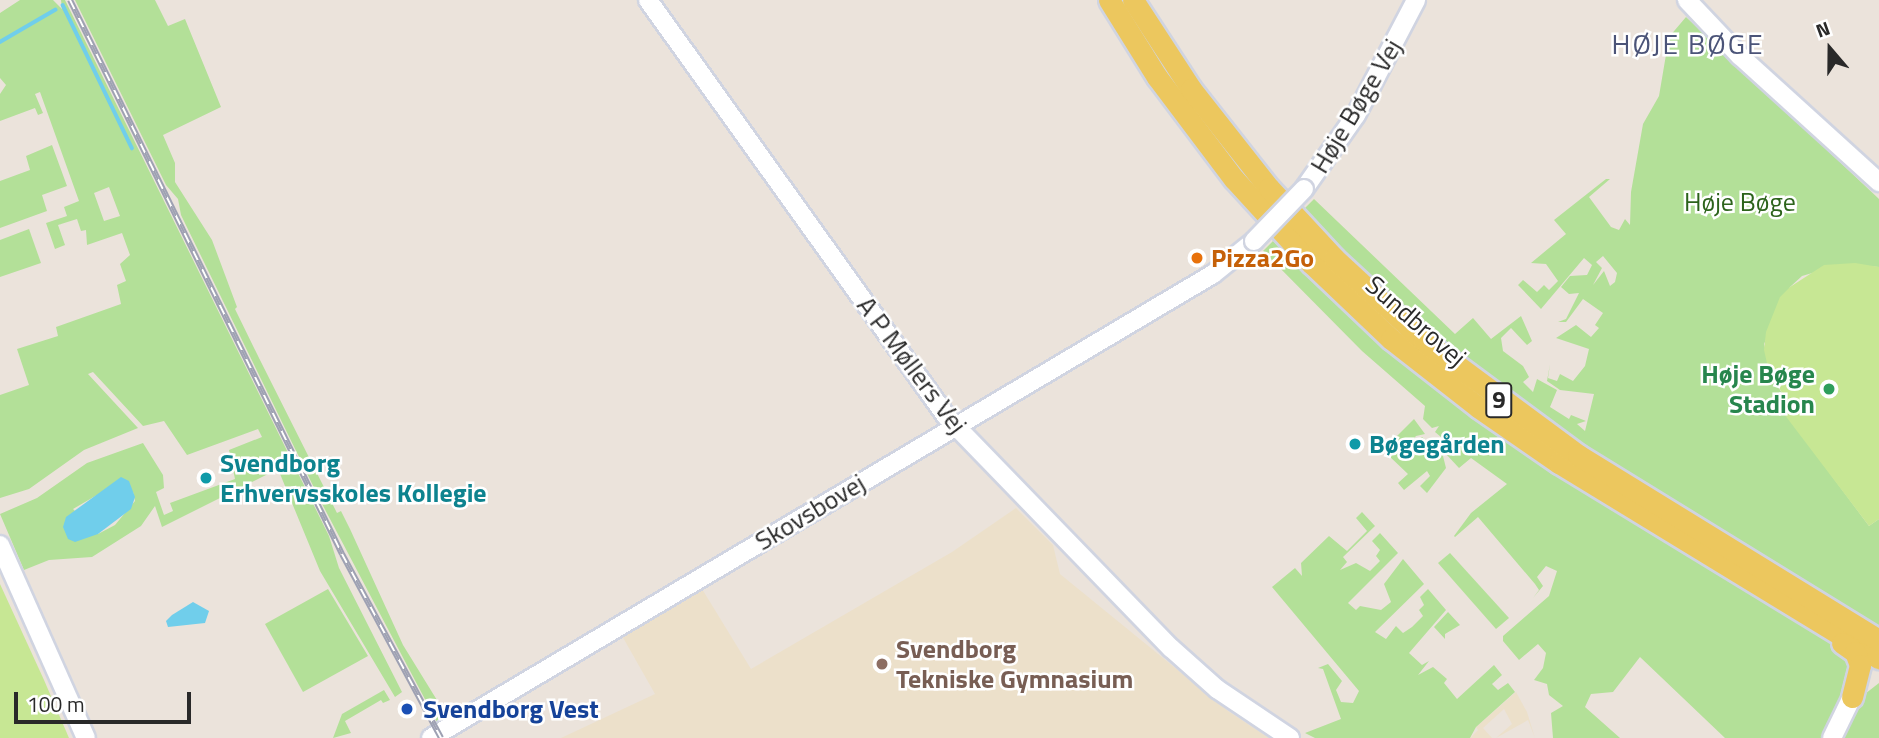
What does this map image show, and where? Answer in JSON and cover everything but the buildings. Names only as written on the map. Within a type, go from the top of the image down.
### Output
[{"type":"main road","points":[[1100,0],[1157,77]]},
{"type":"main road","name":"Sundbrovej","points":[[1109,0],[1157,77],[1261,209],[1323,275],[1413,357],[1559,463],[1879,658]]},
{"type":"main road","name":"Sundbrovej","points":[[1133,0],[1191,89],[1269,188],[1365,288],[1507,406],[1607,474],[1876,637]]},
{"type":"main road","points":[[1144,0],[1269,188]]},
{"type":"main road","points":[[1754,583],[1773,601],[1855,652],[1860,672],[1852,697]]},
{"type":"main road","points":[[1852,697],[1879,671]]},
{"type":"street","name":"A P Møllers Vej","points":[[648,0],[955,425],[1178,655],[1217,689],[1290,738]]},
{"type":"street","name":"Høje Bøge Vej","points":[[1191,286],[1254,241],[1304,189],[1356,115],[1416,0]]},
{"type":"street","points":[[1687,0],[1740,56],[1879,182]]},
{"type":"street","name":"Skovsbovej","points":[[431,738],[1191,286]]},
{"type":"street","points":[[0,545],[86,738]]},
{"type":"street","points":[[1832,738],[1852,697]]},
{"type":"shaded area","points":[[1016,508],[1053,545],[1060,574],[1228,711],[1269,738],[561,738],[655,694],[617,627],[699,584],[751,669],[952,552]]},
{"type":"shaded area","points":[[1516,692],[1527,712],[1535,738],[1528,720],[1496,738],[1512,724],[1504,709],[1483,728],[1492,738],[1470,738],[1478,730],[1476,727]]},
{"type":"green space","points":[[20,0],[53,0],[62,9],[61,0],[65,0],[329,536],[339,568],[402,692],[395,697],[320,571],[278,469],[162,527],[155,506],[141,526],[92,557],[49,560],[24,570],[0,514],[37,498],[87,463],[143,443],[163,475],[164,488],[156,492],[164,515],[173,511],[170,503],[235,479],[229,450],[262,437],[258,429],[187,455],[164,421],[143,426],[93,372],[88,374],[138,428],[84,450],[29,489],[0,498],[0,395],[29,385],[17,349],[58,336],[56,327],[121,304],[117,285],[126,281],[120,264],[130,255],[122,233],[87,245],[86,230],[81,231],[77,219],[58,225],[65,245],[55,249],[46,223],[67,216],[64,207],[79,201],[40,92],[35,94],[43,113],[38,115],[35,108],[0,121],[0,94],[6,85],[0,78],[0,13]],"holes":[[[109,187],[120,216],[104,221],[94,193]],[[109,488],[133,492],[135,501],[115,525],[98,534],[73,509]]]},
{"type":"green space","points":[[75,0],[155,0],[168,26],[185,19],[221,107],[163,135],[175,163],[175,182],[212,240],[237,307],[235,309],[337,513],[341,511],[350,529],[403,645],[448,718],[438,724],[320,500],[181,215],[178,199],[166,185]]},
{"type":"green space","name":"Høje Bøge","points":[[1686,17],[1879,199],[1879,267],[1843,264],[1802,276],[1790,287],[1764,344],[1772,378],[1786,399],[1779,405],[1869,526],[1879,519],[1879,629],[1611,465],[1466,362],[1383,290],[1304,209],[1314,199],[1455,334],[1473,318],[1491,339],[1521,316],[1532,341],[1527,345],[1511,328],[1501,338],[1503,351],[1523,366],[1529,377],[1523,382],[1533,392],[1537,379],[1557,390],[1550,407],[1569,419],[1571,415],[1586,421],[1577,424],[1585,431],[1594,394],[1560,390],[1547,381],[1550,364],[1548,378],[1557,381],[1560,374],[1573,381],[1585,366],[1589,349],[1556,338],[1576,325],[1591,337],[1599,328],[1595,325],[1603,313],[1583,299],[1566,322],[1558,322],[1566,319],[1579,293],[1569,294],[1561,287],[1570,276],[1587,275],[1592,265],[1584,258],[1541,309],[1518,285],[1523,280],[1537,292],[1544,285],[1549,290],[1558,281],[1546,264],[1531,263],[1566,234],[1554,220],[1606,179],[1610,179],[1589,197],[1611,227],[1619,230],[1625,219],[1630,225],[1631,192],[1643,124],[1659,96],[1669,37]],"holes":[[[1603,256],[1617,273],[1615,282],[1610,286],[1604,271],[1593,285],[1602,268],[1596,262]]]},
{"type":"green space","points":[[52,145],[67,186],[42,195],[47,211],[0,228],[0,181],[30,170],[26,156]]},
{"type":"green space","points":[[29,229],[41,263],[0,277],[0,240]]},
{"type":"green space","points":[[1273,241],[1363,329],[1475,417],[1582,490],[1837,644],[1855,669],[1825,738],[1725,738],[1640,657],[1613,692],[1591,694],[1585,707],[1620,738],[1553,738],[1551,713],[1563,706],[1549,695],[1547,684],[1534,680],[1543,668],[1546,653],[1538,644],[1519,660],[1503,641],[1503,636],[1549,596],[1557,571],[1546,566],[1537,577],[1543,586],[1533,598],[1539,590],[1535,584],[1478,517],[1454,536],[1471,513],[1507,484],[1471,458],[1459,468],[1446,454],[1453,447],[1435,432],[1439,426],[1432,428],[1423,419],[1425,406],[1362,351],[1263,251]]},
{"type":"green space","name":"Høje Bøge Stadion","points":[[1855,263],[1879,267],[1879,519],[1869,526],[1778,406],[1786,399],[1769,372],[1764,350],[1766,332],[1780,297],[1790,287],[1824,265]]},
{"type":"green space","points":[[1414,419],[1425,434],[1416,436],[1398,458],[1422,437],[1443,456],[1446,468],[1427,493],[1420,486],[1430,476],[1427,471],[1404,490],[1398,483],[1408,474],[1387,454],[1386,447]]},
{"type":"green space","points":[[1362,512],[1375,526],[1343,557],[1347,562],[1340,570],[1356,563],[1370,571],[1380,561],[1376,556],[1380,550],[1372,541],[1380,533],[1398,553],[1348,603],[1356,610],[1360,606],[1381,610],[1391,602],[1384,584],[1403,559],[1424,584],[1375,632],[1386,639],[1396,626],[1403,633],[1412,627],[1423,616],[1419,610],[1424,605],[1420,597],[1428,589],[1446,610],[1409,653],[1422,665],[1429,661],[1418,675],[1433,667],[1447,679],[1444,683],[1457,699],[1494,665],[1502,675],[1492,684],[1498,690],[1508,683],[1515,692],[1476,727],[1470,738],[1315,738],[1305,733],[1341,719],[1323,669],[1318,668],[1328,664],[1342,681],[1336,690],[1341,702],[1353,703],[1359,691],[1272,587],[1295,568],[1302,576],[1301,563],[1329,536],[1347,551],[1367,531],[1356,518]]},
{"type":"green space","points":[[1450,553],[1509,618],[1496,629],[1438,563]]},
{"type":"green space","points":[[0,584],[44,680],[69,738],[0,738]]},
{"type":"green space","points":[[328,589],[368,656],[303,692],[265,624]]},
{"type":"green space","points":[[1448,612],[1460,625],[1445,634],[1445,639],[1434,627]]},
{"type":"green space","points":[[1879,683],[1879,738],[1839,738],[1861,697]]},
{"type":"green space","points":[[384,690],[390,700],[383,703],[381,700],[345,721],[351,733],[333,738],[342,714]]},
{"type":"water","points":[[121,477],[129,481],[135,497],[131,509],[98,534],[75,542],[68,539],[63,527],[66,517]]},
{"type":"water","points":[[193,602],[209,611],[205,623],[168,627],[166,621],[172,615]]},
{"type":"waterway","points":[[63,5],[132,148]]},
{"type":"waterway","points":[[0,42],[55,10]]},
{"type":"railway","points":[[70,0],[342,554],[441,738]]},
{"type":"place","name":"Pizza2Go","points":[[1197,258]]},
{"type":"place","name":"Høje Bøge Stadion","points":[[1829,389]]},
{"type":"place","name":"Bøgegården","points":[[1355,444]]},
{"type":"place","name":"Svendborg Erhvervsskoles Kollegie","points":[[206,478]]},
{"type":"place","name":"Svendborg Tekniske Gymnasium","points":[[882,664]]},
{"type":"place","name":"Svendborg Vest","points":[[407,709]]},
{"type":"district","name":"HØJE BØGE","points":[[1688,44]]}]
